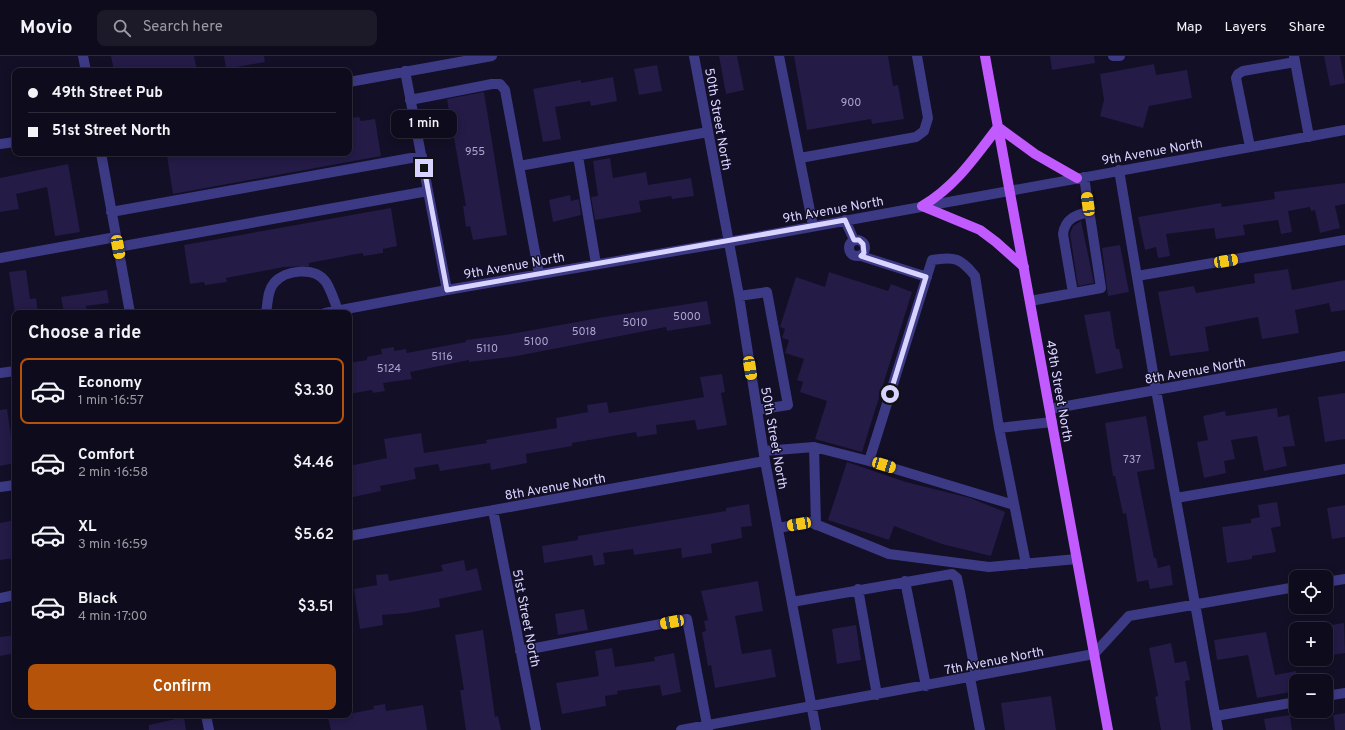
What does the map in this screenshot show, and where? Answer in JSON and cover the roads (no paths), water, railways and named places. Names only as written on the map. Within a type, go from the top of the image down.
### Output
[{"type":"main road","name":"49th Street North","points":[[985,56],[1108,730]]},
{"type":"main road","points":[[922,206],[939,197],[967,169],[998,127],[1035,154],[1080,177]]},
{"type":"main road","points":[[922,206],[980,230],[1024,267]]},
{"type":"street","points":[[83,56],[85,68]]},
{"type":"street","points":[[352,81],[492,56]]},
{"type":"street","name":"50th Street North","points":[[694,56],[739,296],[765,456],[816,730]]},
{"type":"street","points":[[779,56],[813,226]]},
{"type":"street","points":[[800,158],[916,137],[924,131],[928,118],[917,56]]},
{"type":"street","points":[[1113,56],[1120,56]]},
{"type":"street","points":[[1250,147],[1236,78],[1238,74],[1243,71],[1295,59],[1309,137]]},
{"type":"street","points":[[405,72],[447,290]]},
{"type":"street","points":[[410,100],[492,84],[500,84],[504,90],[506,98],[539,274]]},
{"type":"street","name":"9th Avenue North","points":[[338,310],[728,242],[1345,130]]},
{"type":"street","points":[[519,166],[708,132]]},
{"type":"street","points":[[0,144],[12,142]]},
{"type":"street","points":[[102,156],[129,310]]},
{"type":"street","points":[[112,212],[422,156]]},
{"type":"street","points":[[578,156],[596,264]]},
{"type":"street","points":[[1119,170],[1156,390],[1218,730]]},
{"type":"street","points":[[1030,301],[1102,288],[1089,212],[1080,177]]},
{"type":"street","points":[[0,258],[117,242],[428,192]]},
{"type":"street","points":[[1073,293],[1063,234],[1064,225],[1070,218],[1089,212]]},
{"type":"street","points":[[845,220],[854,240],[850,243],[851,254],[926,277]]},
{"type":"street","points":[[1137,276],[1345,240]]},
{"type":"street","points":[[869,461],[932,260],[948,257],[964,262],[975,276],[999,428],[1026,564]]},
{"type":"street","points":[[266,310],[269,294],[273,285],[282,276],[294,272],[307,272],[316,275],[326,282],[338,310]]},
{"type":"street","points":[[739,296],[767,292],[788,405],[757,410]]},
{"type":"street","name":"8th Avenue North","points":[[1050,409],[1345,356]]},
{"type":"street","points":[[0,373],[12,371]]},
{"type":"street","points":[[999,428],[1052,422]]},
{"type":"street","points":[[814,447],[816,525]]},
{"type":"street","name":"8th Avenue North","points":[[352,535],[493,510],[814,447],[869,461],[1014,505]]},
{"type":"street","points":[[1176,498],[1345,469]]},
{"type":"street","points":[[0,487],[12,485]]},
{"type":"street","name":"51st Street North","points":[[493,510],[536,730]]},
{"type":"street","points":[[778,528],[810,522],[889,554],[989,566],[1077,559]]},
{"type":"street","points":[[792,602],[948,573],[952,574],[957,578],[980,730]]},
{"type":"street","points":[[1333,581],[1345,579]]},
{"type":"street","points":[[905,581],[926,686]]},
{"type":"street","points":[[1094,654],[1129,616],[1289,588]]},
{"type":"street","points":[[858,590],[877,695]]},
{"type":"street","points":[[0,598],[12,596]]},
{"type":"street","points":[[520,651],[687,619],[708,728]]},
{"type":"street","name":"7th Avenue North","points":[[681,730],[708,728],[1094,654]]},
{"type":"street","points":[[1333,695],[1345,693]]},
{"type":"street","points":[[1216,716],[1289,703]]},
{"type":"street","points":[[207,718],[209,730]]}]
